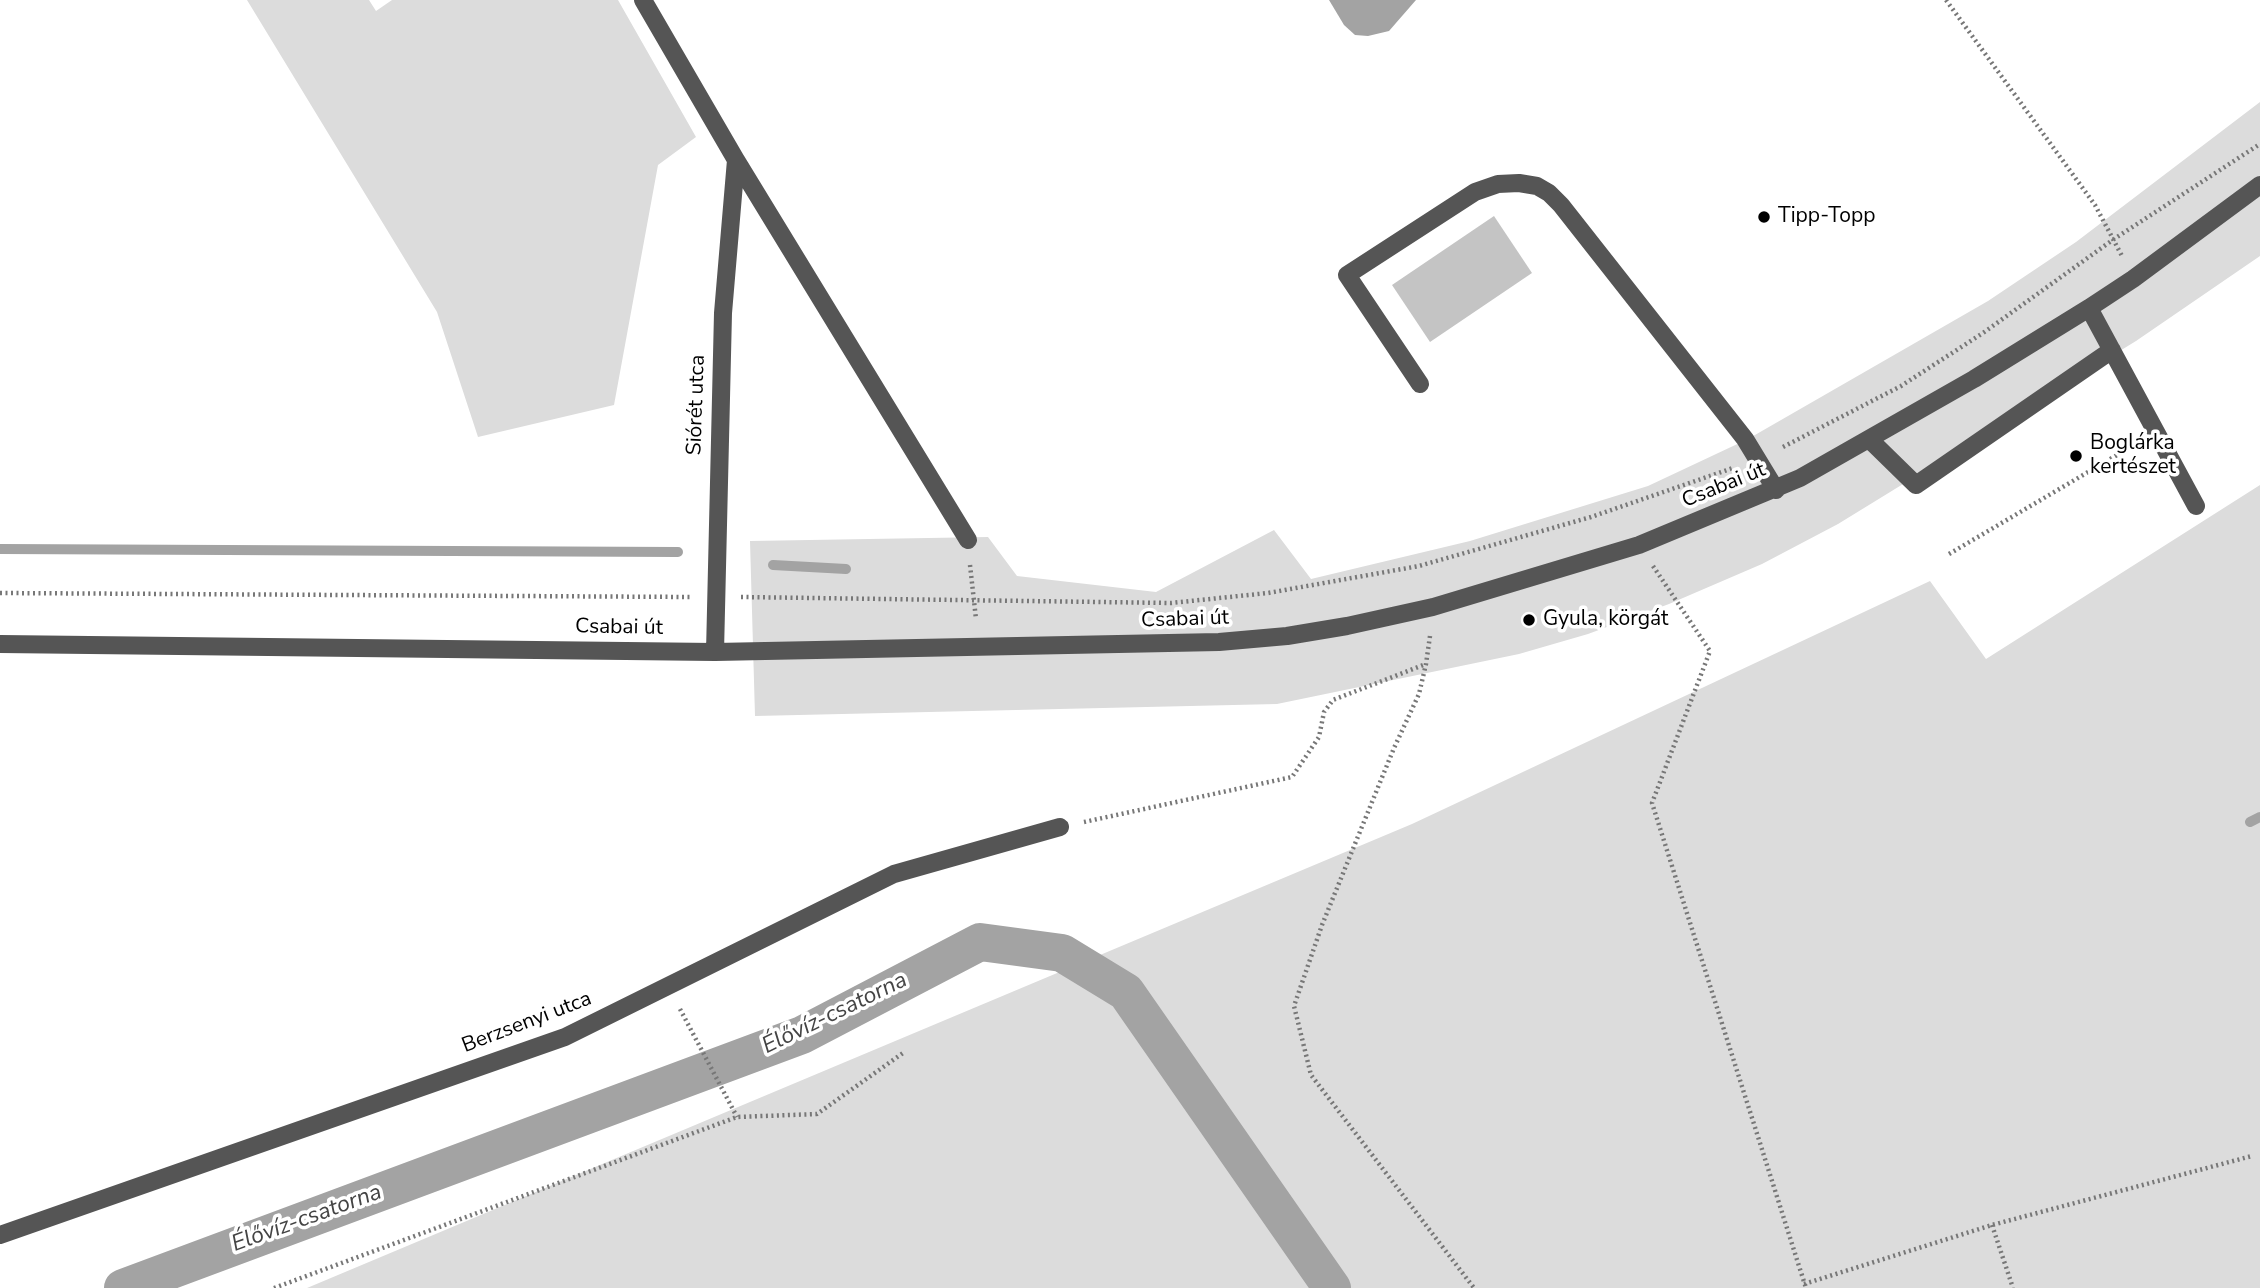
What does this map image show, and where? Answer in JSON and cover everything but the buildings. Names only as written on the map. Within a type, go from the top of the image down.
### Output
[{"type":"street","points":[[643,0],[736,160],[968,540]]},
{"type":"street","name":"Siórét utca","points":[[715,652],[723,313],[736,160]]},
{"type":"street","points":[[1420,384],[1347,275],[1475,192],[1498,184],[1537,186],[1561,205],[1745,439],[1776,490]]},
{"type":"street","name":"Csabai út","points":[[0,644],[715,652],[1219,642],[1287,636],[1433,607],[1639,545],[1776,490],[1870,440],[2089,308],[2133,279],[2260,185]]},
{"type":"street","points":[[2089,308],[2196,506]]},
{"type":"street","points":[[1870,440],[1916,485],[2112,350]]},
{"type":"street","name":"Berzsenyi utca","points":[[0,1235],[565,1037],[894,874],[1060,827]]},
{"type":"path","points":[[1946,0],[2095,205],[2133,279]]},
{"type":"path","points":[[0,593],[715,597],[1171,603],[1268,593],[1419,566],[1591,517],[1758,460],[1901,386],[1983,333],[2113,239],[2260,144]]},
{"type":"path","points":[[1949,554],[2156,432]]},
{"type":"path","points":[[968,540],[979,648]]},
{"type":"path","points":[[1639,545],[1710,651],[1652,803],[1805,1286],[1992,1225],[2252,1156]]},
{"type":"path","points":[[1433,607],[1426,664],[1419,694],[1394,748],[1322,925],[1294,1006],[1311,1075],[1474,1288]]},
{"type":"path","points":[[1060,827],[1292,777],[1319,737],[1324,712],[1333,700],[1426,664]]},
{"type":"path","points":[[696,1038],[737,1117]]},
{"type":"path","points":[[274,1288],[737,1117],[817,1114],[902,1053]]},
{"type":"path","points":[[1992,1225],[2013,1288]]},
{"type":"shaded area","points":[[247,0],[369,0],[376,11],[392,0],[618,0],[696,137],[658,165],[614,405],[478,437],[437,312]]},
{"type":"shaded area","points":[[1329,0],[1416,0],[1389,31],[1368,36],[1355,35],[1344,25]]},
{"type":"shaded area","points":[[2260,102],[2260,256],[2136,341],[1838,524],[1762,564],[1669,604],[1588,634],[1519,654],[1277,704],[755,716],[750,541],[988,537],[1017,576],[1156,592],[1274,530],[1311,579],[1470,541],[1648,486],[1748,439],[1988,301],[2076,242]]},
{"type":"shaded area","points":[[2260,485],[2260,1288],[307,1288],[1412,824],[1930,581],[1986,659]]},
{"type":"waterway","points":[[0,549],[678,552]]},
{"type":"waterway","points":[[773,565],[846,569]]},
{"type":"waterway","points":[[2250,822],[2260,817]]},
{"type":"waterway","name":"Élővíz-csatorna","points":[[123,1288],[802,1035],[980,942],[1062,953],[1126,992],[1332,1288]]},
{"type":"place","name":"Tipp-Topp","points":[[1764,217]]},
{"type":"place","name":"Boglárka kertészet","points":[[2076,456]]},
{"type":"place","name":"Gyula, körgát","points":[[1529,620]]}]
